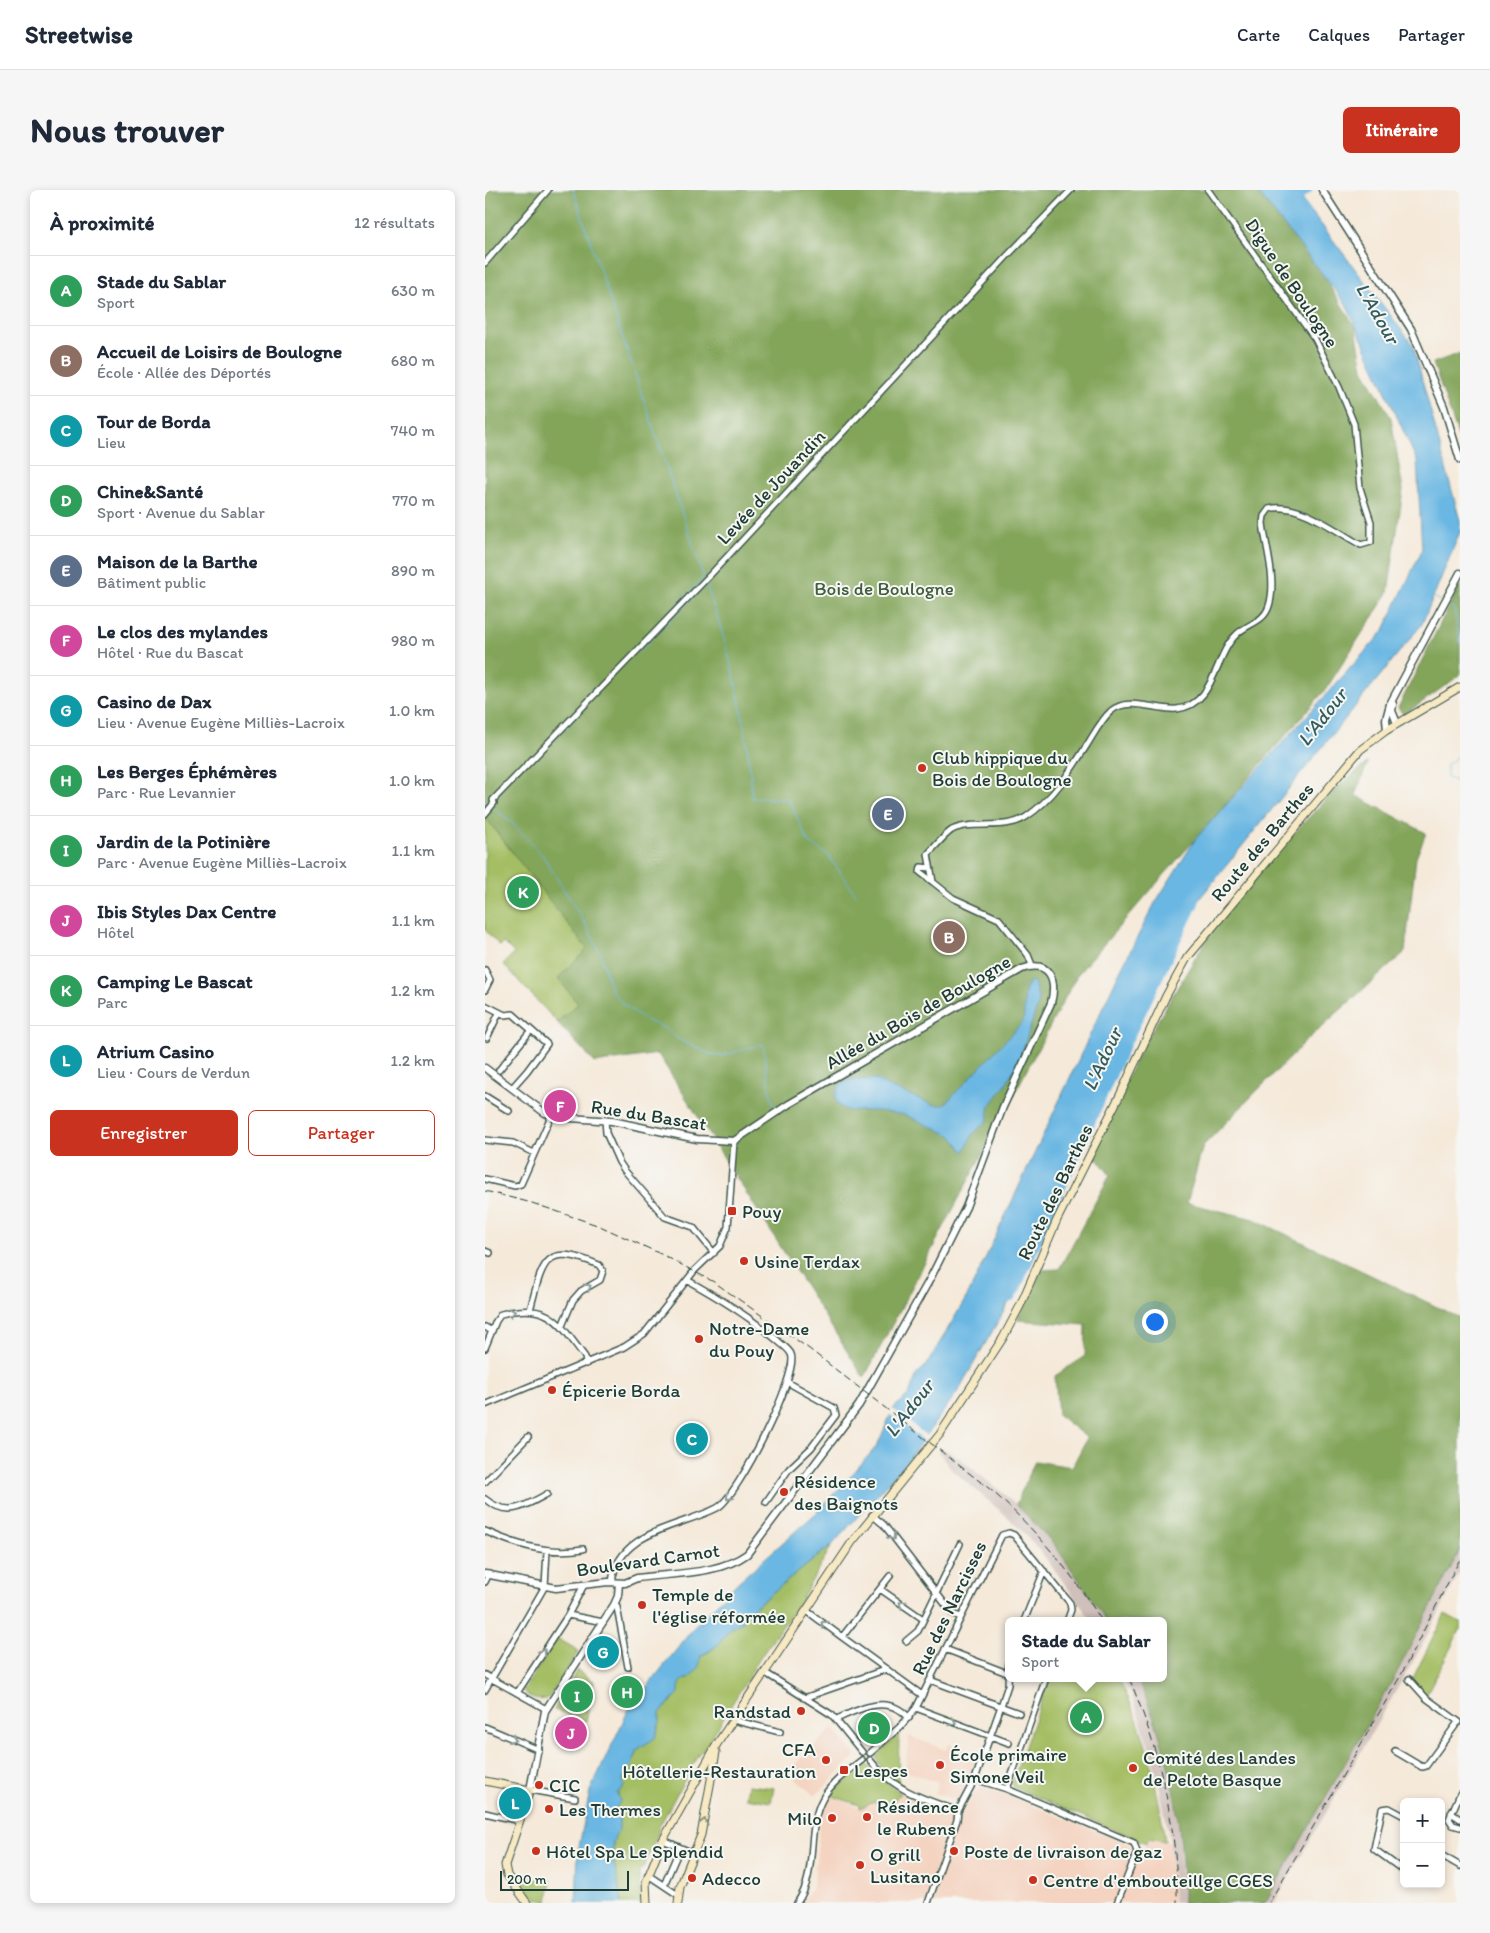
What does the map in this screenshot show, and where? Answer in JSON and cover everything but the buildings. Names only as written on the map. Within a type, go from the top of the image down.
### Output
[{"type":"main road","points":[[1389,731],[1460,687]]},
{"type":"main road","points":[[1389,731],[1397,724],[1430,706]]},
{"type":"main road","name":"Route des Barthes","points":[[1344,769],[1389,731]]},
{"type":"main road","name":"Route des Barthes","points":[[648,1875],[663,1840],[717,1744],[807,1611],[825,1580],[872,1515],[927,1452],[985,1367],[1020,1306],[1057,1220],[1121,1093],[1178,973],[1197,944],[1360,750],[1389,731]]},
{"type":"main road","points":[[678,1899],[695,1854],[706,1813],[717,1744]]},
{"type":"main road","points":[[485,1781],[530,1790],[505,1868],[527,1903]]},
{"type":"main road","points":[[647,1903],[646,1882],[648,1875]]},
{"type":"street","points":[[485,263],[547,190]]},
{"type":"street","name":"Levée de Jouandin","points":[[485,814],[492,805],[493,800],[705,580],[1071,190]]},
{"type":"street","name":"Digue de Boulogne","points":[[930,868],[928,854],[953,830],[985,825],[1007,825],[1025,818],[1047,799],[1067,776],[1101,722],[1112,710],[1131,705],[1151,705],[1177,709],[1191,705],[1205,692],[1229,642],[1237,633],[1261,619],[1269,605],[1270,570],[1263,523],[1264,516],[1269,509],[1283,506],[1309,516],[1361,544],[1371,542],[1371,522],[1360,488],[1354,424],[1339,387],[1315,339],[1208,190]]},
{"type":"street","points":[[1322,190],[1411,329],[1445,407],[1460,460]]},
{"type":"street","points":[[1389,731],[1387,713],[1460,573]]},
{"type":"street","points":[[1394,700],[1392,711],[1397,724]]},
{"type":"street","points":[[933,882],[930,868],[921,867],[920,872],[953,898],[999,919],[1028,955],[1032,965]]},
{"type":"street","name":"Allée du Bois de Boulogne","points":[[733,1141],[789,1104],[857,1066],[975,994],[1032,965],[1048,972],[1054,980],[1051,1003],[1003,1107],[962,1215],[930,1279],[859,1405]]},
{"type":"street","points":[[485,970],[490,980],[485,990]]},
{"type":"street","points":[[485,1006],[505,1015],[513,1014],[546,1042],[547,1046],[511,1088]]},
{"type":"street","points":[[487,1038],[499,1013]]},
{"type":"street","points":[[499,1070],[531,1030]]},
{"type":"street","points":[[485,1068],[551,1116],[521,1184],[515,1186],[485,1179]]},
{"type":"street","points":[[485,1096],[509,1111]]},
{"type":"street","name":"Rue du Bascat","points":[[551,1116],[605,1120],[697,1139],[733,1141]]},
{"type":"street","points":[[605,1120],[606,1133],[625,1171],[665,1217],[693,1227],[714,1252]]},
{"type":"street","points":[[485,1140],[513,1143],[534,1153]]},
{"type":"street","points":[[485,1405],[586,1364],[624,1347],[644,1334],[687,1280],[720,1246],[727,1233],[733,1141]]},
{"type":"street","points":[[530,1310],[539,1275],[553,1258],[566,1254],[599,1264],[603,1271],[599,1280],[577,1295],[562,1326]]},
{"type":"street","points":[[575,1798],[530,1790],[533,1785],[546,1709],[614,1605],[618,1596],[615,1582],[620,1556],[633,1544],[722,1505],[740,1483],[786,1389],[792,1359],[788,1350],[763,1328],[725,1301],[687,1280]]},
{"type":"street","points":[[485,1348],[501,1314],[530,1310],[551,1316],[562,1326],[585,1358],[586,1364]]},
{"type":"street","points":[[485,1327],[492,1331]]},
{"type":"street","points":[[765,1502],[789,1469],[811,1448],[836,1415],[834,1408],[787,1382]]},
{"type":"street","name":"Boulevard Carnot","points":[[487,1574],[556,1588],[715,1568],[736,1562],[747,1554],[859,1405]]},
{"type":"street","points":[[485,1482],[528,1437]]},
{"type":"street","points":[[485,1499],[494,1506],[517,1509],[547,1494]]},
{"type":"street","points":[[872,1515],[884,1525],[910,1562],[952,1613],[960,1617]]},
{"type":"street","points":[[485,1531],[518,1544],[547,1551],[568,1552],[583,1549]]},
{"type":"street","name":"Rue des Narcisses","points":[[870,1753],[909,1718],[916,1708],[999,1539],[1005,1534],[1014,1536],[1044,1570]]},
{"type":"street","points":[[906,1641],[918,1631],[960,1544]]},
{"type":"street","points":[[485,1690],[545,1586],[547,1551]]},
{"type":"street","points":[[1026,1617],[1044,1570],[1070,1602],[1071,1610],[1068,1617]]},
{"type":"street","points":[[485,1582],[487,1574]]},
{"type":"street","points":[[842,1637],[891,1576]]},
{"type":"street","points":[[517,1693],[568,1615],[584,1585]]},
{"type":"street","points":[[880,1589],[923,1618]]},
{"type":"street","points":[[614,1605],[617,1607],[628,1667]]},
{"type":"street","points":[[807,1611],[922,1695]]},
{"type":"street","points":[[568,1615],[603,1622]]},
{"type":"street","points":[[945,1649],[1005,1672]]},
{"type":"street","points":[[804,1698],[887,1669]]},
{"type":"street","points":[[764,1672],[837,1719],[863,1752],[870,1753],[870,1760],[882,1775],[902,1790],[958,1811]]},
{"type":"street","points":[[485,1675],[546,1709]]},
{"type":"street","points":[[1395,1751],[1422,1767],[1426,1766],[1459,1722],[1427,1698],[1409,1678]]},
{"type":"street","points":[[931,1680],[1019,1714]]},
{"type":"street","points":[[928,1903],[957,1820],[958,1811],[975,1779],[1008,1682]]},
{"type":"street","points":[[1007,1789],[1045,1682]]},
{"type":"street","points":[[837,1719],[878,1704],[895,1707],[909,1718]]},
{"type":"street","points":[[916,1708],[1009,1743]]},
{"type":"street","points":[[733,1720],[780,1732]]},
{"type":"street","points":[[485,1726],[538,1750]]},
{"type":"street","points":[[862,1760],[863,1752]]},
{"type":"street","points":[[797,1903],[808,1882],[816,1817],[822,1799],[833,1784],[862,1760],[870,1760]]},
{"type":"street","points":[[975,1779],[1007,1789],[1134,1843],[1137,1852],[1117,1903]]},
{"type":"street","points":[[1460,1794],[1451,1813],[1450,1822],[1460,1827]]},
{"type":"street","points":[[1400,1814],[1389,1808],[1381,1809],[1374,1849],[1400,1868]]},
{"type":"street","points":[[485,1813],[519,1821]]},
{"type":"street","points":[[1451,1813],[1460,1819]]},
{"type":"street","points":[[663,1840],[695,1854]]},
{"type":"street","points":[[664,1885],[680,1848]]},
{"type":"street","points":[[1445,1857],[1460,1866]]},
{"type":"street","points":[[648,1875],[664,1885],[678,1899]]},
{"type":"shaded area","points":[[942,1448],[959,1458],[1016,1504],[1054,1544],[1104,1617],[1089,1617],[1039,1549],[1010,1519],[952,1470],[939,1452]]},
{"type":"shaded area","points":[[1460,1550],[1460,1572],[1420,1649],[1274,1903],[1265,1903],[1394,1678]]},
{"type":"shaded area","points":[[1125,1682],[1139,1682],[1158,1729],[1171,1779],[1179,1833],[1183,1903],[1174,1903],[1170,1842],[1159,1784],[1133,1698]]},
{"type":"shaded area","name":"CFA Hôtellerie-Restauration","points":[[833,1728],[856,1756],[815,1796],[793,1777],[796,1763]]},
{"type":"shaded area","name":"École primaire Simone Veil","points":[[909,1736],[946,1750],[949,1744],[978,1755],[959,1801],[935,1793],[938,1783],[905,1771]]},
{"type":"shaded area","points":[[984,1786],[1128,1844],[1132,1852],[1140,1857],[1149,1838],[1170,1842],[1174,1903],[802,1903],[813,1886],[821,1815],[830,1795],[860,1808],[874,1802],[891,1802],[900,1793],[923,1804],[961,1816],[974,1793]]},
{"type":"green space","name":"Bois de Boulogne","points":[[485,190],[1270,190],[1356,328],[1363,369],[1391,418],[1403,490],[1388,593],[1326,689],[1077,975],[864,1378],[658,1054],[595,1063],[557,1022],[578,1004],[558,978],[587,949],[485,817]]},
{"type":"green space","points":[[1460,353],[1460,441],[1433,363]]},
{"type":"green space","points":[[1460,584],[1460,675],[1404,715],[1398,708]]},
{"type":"green space","points":[[1368,762],[1355,795],[1426,833],[1416,858],[1405,952],[1307,1040],[1203,1146],[1187,1203],[1254,1219],[1460,1318],[1460,1550],[1394,1678],[1265,1903],[1183,1903],[1181,1845],[1173,1788],[1158,1732],[1139,1682],[1167,1682],[1167,1617],[1104,1617],[1054,1544],[1016,1504],[1035,1461],[1072,1467],[1087,1438],[1058,1415],[1055,1376],[1085,1356],[1086,1325],[1017,1320],[1041,1270],[1059,1269],[1110,1175],[1093,1153],[1140,1050],[1224,910],[1332,792]]},
{"type":"green space","points":[[492,809],[594,943],[578,1004],[557,1022],[503,964],[514,953],[504,943],[500,946],[485,930],[485,817]]},
{"type":"green space","points":[[832,1545],[800,1602],[762,1655],[716,1730],[699,1753],[659,1827],[658,1834],[643,1869],[639,1869],[640,1903],[622,1903],[613,1859],[613,1842],[619,1819],[614,1810],[623,1778],[630,1770],[638,1749],[657,1733],[660,1713],[673,1700],[680,1681],[697,1670],[701,1656],[711,1651],[730,1629],[745,1618],[748,1612]]},
{"type":"green space","points":[[1445,1614],[1460,1622],[1460,1630],[1426,1695],[1412,1680]]},
{"type":"green space","points":[[557,1638],[579,1651],[549,1697],[542,1700],[531,1698],[523,1691]]},
{"type":"green space","points":[[577,1670],[594,1682],[586,1721],[554,1710]]},
{"type":"green space","points":[[629,1679],[638,1685],[624,1706],[615,1700]]},
{"type":"green space","points":[[1048,1682],[1120,1682],[1136,1717],[1149,1757],[1165,1841],[1149,1838],[1146,1843],[1013,1787],[1012,1783]]},
{"type":"green space","points":[[899,1733],[898,1783],[881,1768],[876,1755]]},
{"type":"green space","points":[[864,1765],[869,1766],[900,1793],[889,1807],[874,1802],[860,1808],[859,1805],[830,1795]]},
{"type":"green space","points":[[748,1785],[774,1788],[771,1802],[746,1798]]},
{"type":"green space","points":[[513,1871],[551,1881],[548,1902],[528,1896]]},
{"type":"water","points":[[1256,190],[1295,190],[1413,345],[1460,521],[1460,532],[1422,624],[1192,908],[1123,1051],[1016,1290],[958,1391],[906,1463],[832,1545],[748,1612],[742,1622],[730,1629],[718,1645],[701,1656],[699,1665],[693,1675],[682,1681],[679,1693],[660,1713],[660,1721],[655,1738],[638,1749],[630,1770],[623,1778],[624,1787],[617,1793],[620,1801],[615,1810],[619,1812],[619,1827],[613,1842],[613,1859],[622,1903],[576,1903],[578,1852],[590,1791],[628,1711],[696,1625],[737,1583],[814,1515],[877,1446],[893,1409],[909,1394],[917,1374],[926,1366],[969,1293],[1120,971],[1155,903],[1197,837],[1383,632],[1422,550],[1417,461],[1346,304]]},
{"type":"water","points":[[1030,981],[1034,982],[1039,1001],[1021,1055],[1006,1084],[990,1106],[987,1121],[973,1134],[964,1152],[952,1136],[905,1115],[878,1111],[849,1111],[839,1106],[835,1098],[838,1087],[849,1080],[875,1079],[887,1086],[934,1105],[944,1105],[1023,1022],[1025,995]]},
{"type":"pier","points":[[891,1408],[928,1437],[925,1441],[889,1414]]},
{"type":"waterway","points":[[573,190],[704,578]]},
{"type":"waterway","points":[[1293,201],[1308,190]]},
{"type":"waterway","points":[[569,718],[703,578]]},
{"type":"waterway","points":[[705,582],[723,635],[737,688],[747,743],[752,798],[789,799],[808,842],[828,855],[856,895]]},
{"type":"waterway","points":[[639,652],[706,584]]},
{"type":"waterway","points":[[1433,597],[1443,602]]},
{"type":"waterway","points":[[1446,604],[1454,608],[1460,643]]},
{"type":"waterway","points":[[554,741],[579,714]]},
{"type":"waterway","points":[[1460,754],[1447,765],[1447,778],[1460,782]]},
{"type":"waterway","points":[[485,801],[489,804]]},
{"type":"waterway","points":[[493,807],[513,824],[543,856],[587,927],[600,953],[611,990],[624,1005],[647,1021],[665,1028],[678,1039],[707,1053],[720,1056],[763,1044],[769,1088],[774,1106]]},
{"type":"waterway","name":"L'Adour","points":[[1011,1298],[1123,1051],[1195,903]]},
{"type":"railway","points":[[485,1191],[532,1203],[600,1226],[665,1256],[714,1282],[808,1348],[991,1490],[1023,1520],[1051,1551],[1078,1585],[1099,1617]]},
{"type":"railway","points":[[1269,1903],[1401,1675],[1460,1559]]},
{"type":"railway","points":[[1131,1682],[1149,1732],[1165,1788],[1174,1846],[1177,1903]]},
{"type":"place","name":"Club hippique du Bois de Boulogne","points":[[922,768]]},
{"type":"place","name":"Maison de la Barthe","points":[[888,814]]},
{"type":"place","name":"Camping Le Bascat","points":[[523,892]]},
{"type":"place","name":"Accueil de Loisirs de Boulogne","points":[[949,937]]},
{"type":"place","name":"Le clos des mylandes","points":[[560,1106]]},
{"type":"place","name":"Pouy","points":[[732,1211]]},
{"type":"place","name":"Usine Terdax","points":[[744,1261]]},
{"type":"place","name":"Notre-Dame du Pouy","points":[[699,1339]]},
{"type":"place","name":"Épicerie Borda","points":[[552,1390]]},
{"type":"place","name":"Tour de Borda","points":[[692,1439]]},
{"type":"place","name":"Résidence des Baignots","points":[[784,1492]]},
{"type":"place","name":"Temple de l'église réformée","points":[[642,1605]]},
{"type":"place","name":"Casino de Dax","points":[[603,1652]]},
{"type":"place","name":"Les Berges Éphémères","points":[[627,1692]]},
{"type":"place","name":"Jardin de la Potinière","points":[[577,1696]]},
{"type":"place","name":"Randstad","points":[[801,1711]]},
{"type":"place","name":"Stade du Sablar","points":[[1086,1717]]},
{"type":"place","name":"Chine&Santé","points":[[874,1728]]},
{"type":"place","name":"Ibis Styles Dax Centre","points":[[571,1733]]},
{"type":"place","name":"CFA Hôtellerie-Restauration","points":[[826,1760]]},
{"type":"place","name":"École primaire Simone Veil","points":[[940,1765]]},
{"type":"place","name":"Comité des Landes de Pelote Basque","points":[[1133,1768]]},
{"type":"place","name":"Lespes","points":[[844,1770]]},
{"type":"place","name":"CIC","points":[[539,1785]]},
{"type":"place","name":"Atrium Casino","points":[[515,1803]]},
{"type":"place","name":"Les Thermes","points":[[549,1809]]},
{"type":"place","name":"Résidence le Rubens","points":[[867,1817]]},
{"type":"place","name":"Milo","points":[[832,1818]]},
{"type":"place","name":"Hôtel Spa Le Splendid","points":[[536,1851]]},
{"type":"place","name":"Poste de livraison de gaz","points":[[954,1851]]},
{"type":"place","name":"O grill Lusitano","points":[[860,1865]]},
{"type":"place","name":"Adecco","points":[[692,1878]]},
{"type":"place","name":"Centre d'embouteillge CGES","points":[[1033,1880]]}]
